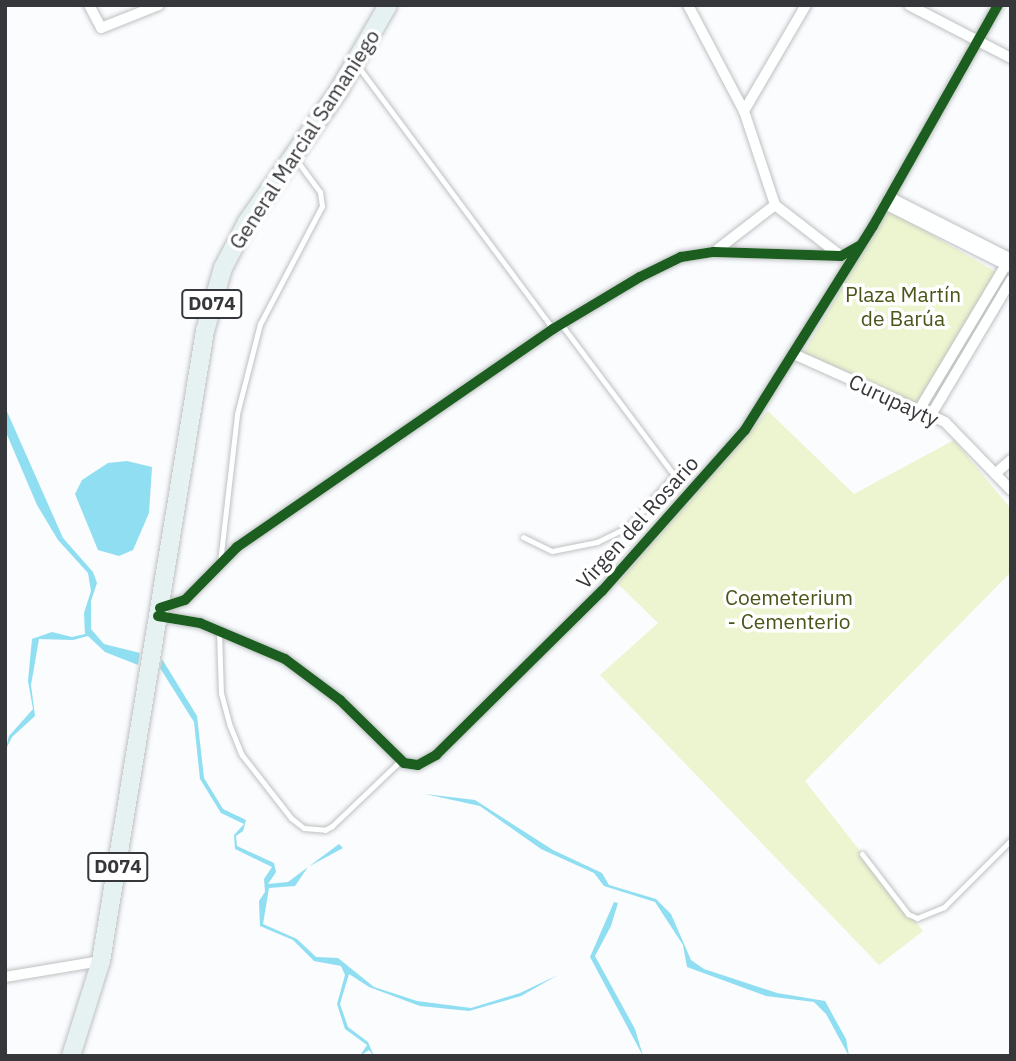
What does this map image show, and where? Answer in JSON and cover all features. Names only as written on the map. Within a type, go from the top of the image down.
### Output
[{"type":"main road","name":"General Marcial Samaniego","points":[[71,1056],[101,961],[152,675],[159,612],[212,306],[223,268],[247,222],[356,62],[388,5]]},
{"type":"street","points":[[89,5],[101,28],[159,5]]},
{"type":"street","points":[[688,5],[744,111],[775,205],[841,257]]},
{"type":"street","points":[[744,111],[806,5]]},
{"type":"street","points":[[909,5],[1011,58]]},
{"type":"street","name":"Virgen del Rosario","points":[[401,760],[418,765],[436,755],[601,591],[745,430],[796,355],[998,5]]},
{"type":"street","points":[[887,200],[1009,261],[919,410]]},
{"type":"street","points":[[714,252],[775,205]]},
{"type":"street","points":[[159,612],[185,600],[220,562],[557,327],[650,272],[681,257],[714,252],[841,257],[859,246]]},
{"type":"street","points":[[931,415],[1011,280]]},
{"type":"street","name":"Curupayty","points":[[796,355],[945,422],[1011,489]]},
{"type":"street","points":[[996,472],[1011,460]]},
{"type":"street","points":[[159,612],[219,631],[285,659],[312,677],[401,760]]},
{"type":"street","points":[[5,977],[101,961]]},
{"type":"lane","points":[[356,62],[557,327],[674,475],[628,527],[597,542],[552,551],[523,537]]},
{"type":"lane","points":[[220,562],[237,414],[260,324],[322,206],[320,192],[293,156]]},
{"type":"lane","points":[[219,631],[221,693],[230,726],[243,755],[291,818],[304,828],[325,830],[331,826],[401,760]]},
{"type":"lane","points":[[862,853],[908,914],[918,918],[944,907],[1011,840]]},
{"type":"green space","name":"Plaza Martín de Barúa","points":[[887,209],[997,273],[912,420],[802,356]]},
{"type":"green space","name":"Coemeterium - Cementerio","points":[[768,411],[854,494],[954,440],[1011,509],[1011,572],[805,781],[923,931],[879,965],[600,675],[658,623],[617,583]]},
{"type":"water","points":[[5,407],[63,538],[93,572],[97,583],[91,601],[91,629],[104,644],[140,653],[138,665],[105,652],[88,636],[73,640],[39,639],[31,685],[35,716],[12,737],[5,751],[9,736],[33,709],[28,681],[32,639],[52,632],[72,637],[85,634],[84,613],[91,591],[88,573],[58,540],[37,505],[5,430]]},
{"type":"water","points":[[127,461],[152,467],[149,513],[133,550],[119,556],[98,550],[75,494],[82,480],[108,463]]},
{"type":"water","points":[[162,659],[197,716],[204,778],[223,809],[246,820],[243,831],[236,836],[237,846],[274,863],[276,872],[268,884],[288,882],[308,867],[295,886],[269,888],[263,924],[297,939],[316,957],[338,958],[374,987],[417,1001],[471,1008],[520,993],[558,975],[521,996],[469,1011],[420,1006],[369,987],[349,974],[340,1004],[348,1027],[368,1042],[374,1056],[369,1050],[360,1056],[367,1045],[345,1029],[337,1004],[345,975],[341,966],[314,961],[293,940],[260,926],[259,901],[265,892],[264,879],[272,867],[235,849],[234,835],[244,824],[221,813],[200,779],[194,722],[160,668]]},
{"type":"water","points":[[425,794],[475,800],[553,850],[602,873],[609,885],[656,899],[671,914],[691,960],[704,969],[777,993],[825,1001],[846,1039],[849,1056],[826,1014],[814,1002],[766,996],[687,967],[683,945],[655,902],[604,886],[594,873],[541,849],[480,806]]},
{"type":"water","points":[[339,844],[343,848],[308,867]]},
{"type":"water","points":[[614,902],[618,903],[611,926],[595,956],[635,1029],[643,1056],[590,957]]},
{"type":"cycle path","points":[[158,616],[200,623],[285,659],[340,700],[404,763],[418,765],[436,755],[602,591],[745,430],[873,226],[998,5]]},
{"type":"cycle path","points":[[160,608],[185,600],[237,547],[553,329],[640,277],[681,257],[714,252],[841,256],[859,246]]}]
